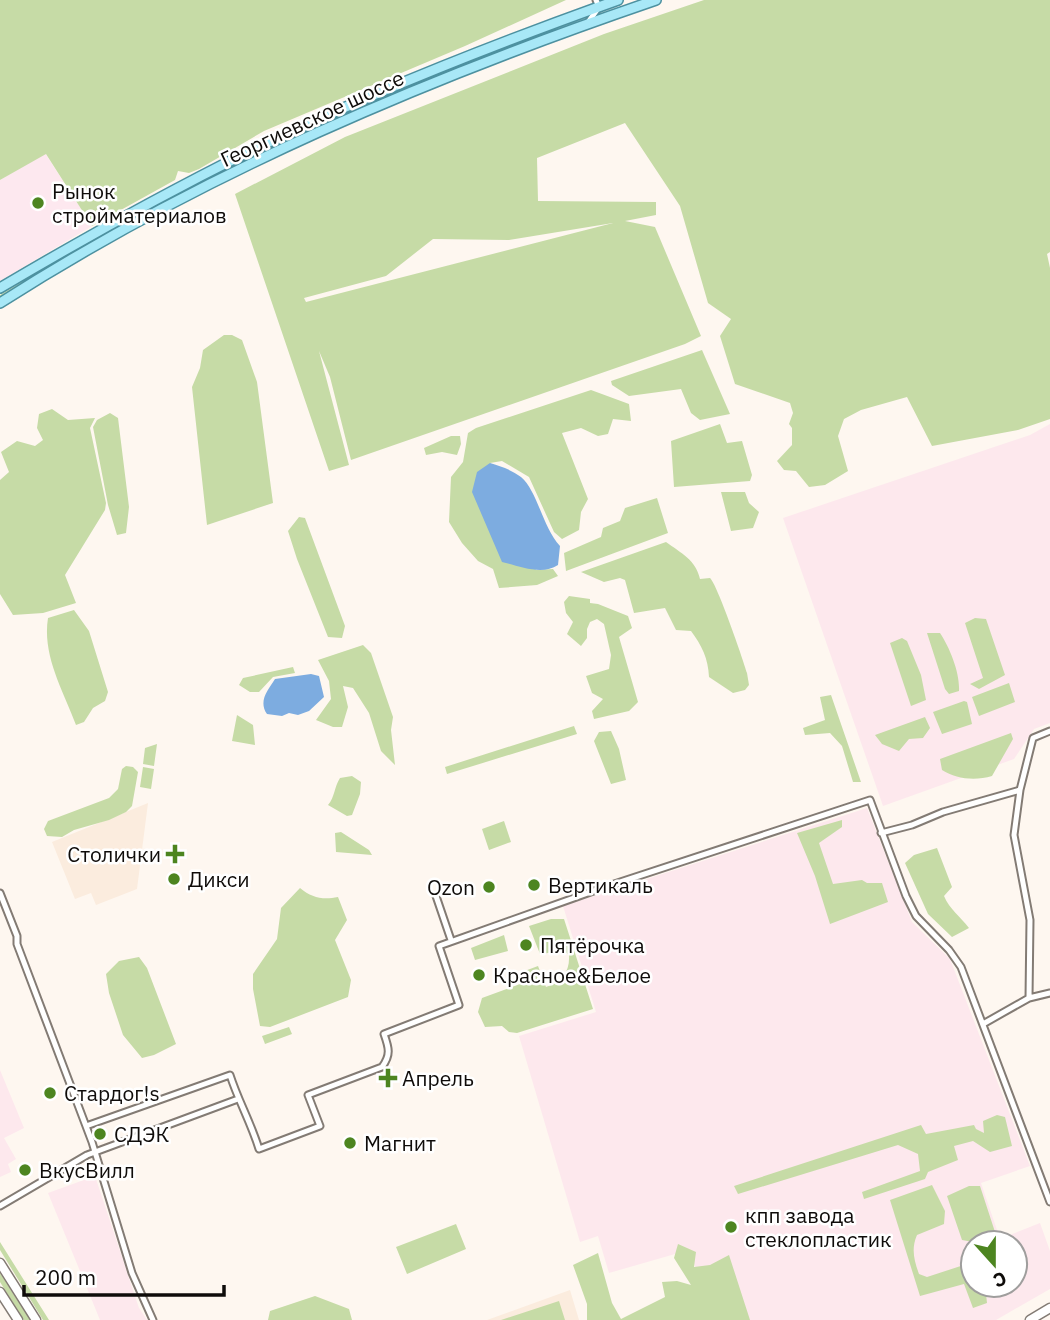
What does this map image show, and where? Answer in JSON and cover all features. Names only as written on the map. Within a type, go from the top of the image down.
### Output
[{"type":"main road","name":"Георгиевское шоссе","points":[[0,288],[141,208],[293,131],[453,61],[598,4],[618,0]]},
{"type":"main road","name":"Георгиевское шоссе","points":[[0,303],[157,213],[291,145],[439,79],[656,0]]},
{"type":"main road","points":[[0,1263],[36,1320]]},
{"type":"main road","points":[[0,1292],[18,1320]]},
{"type":"main road","points":[[1030,1320],[1050,1308]]},
{"type":"street","points":[[586,24],[596,14],[598,4]]},
{"type":"street","points":[[1029,998],[1030,920],[1014,835],[1020,790],[1033,738],[1050,732]]},
{"type":"street","points":[[881,833],[1020,790]]},
{"type":"street","points":[[86,1126],[230,1074],[259,1149],[320,1126],[308,1095],[382,1067],[390,1051],[384,1034],[458,1005],[439,946],[602,888],[870,800],[916,916],[949,950],[961,967],[1050,1202]]},
{"type":"street","points":[[0,893],[17,936],[26,970],[86,1126],[132,1273],[153,1320]]},
{"type":"street","points":[[436,896],[451,940]]},
{"type":"street","points":[[983,1024],[1029,998],[1050,993]]},
{"type":"street","points":[[0,1206],[94,1153],[238,1099]]},
{"type":"shaded area","name":"Рынок стройматериалов","points":[[45,153],[92,226],[0,281],[0,180]]},
{"type":"shaded area","points":[[1050,424],[1050,723],[1034,729],[1014,759],[883,806],[783,518],[1030,435]]},
{"type":"shaded area","points":[[148,803],[137,889],[96,905],[91,893],[75,899],[52,842]]},
{"type":"shaded area","points":[[867,808],[912,922],[950,959],[1030,1166],[981,1183],[997,1229],[959,1229],[959,1299],[1029,1299],[1029,1229],[1025,1229],[1040,1223],[1050,1251],[1050,1289],[996,1320],[740,1320],[700,1280],[689,1250],[609,1273],[598,1236],[580,1242],[519,1036],[596,1012],[563,906]]},
{"type":"shaded area","points":[[0,1070],[24,1128],[4,1138],[16,1159],[8,1164],[11,1172],[0,1177]]},
{"type":"shaded area","points":[[95,1176],[139,1308],[147,1320],[100,1320],[48,1193]]},
{"type":"shaded area","points":[[570,1290],[579,1320],[487,1320]]},
{"type":"green space","points":[[0,0],[566,0],[264,131],[199,169],[189,173],[178,171],[175,180],[92,226],[46,154],[0,180]]},
{"type":"green space","points":[[704,0],[1050,0],[1050,252],[1047,254],[1050,268],[1050,419],[1018,430],[932,446],[907,397],[861,410],[844,419],[838,436],[848,471],[825,485],[809,487],[796,471],[784,470],[777,461],[792,445],[792,428],[789,424],[793,413],[790,403],[735,384],[720,336],[731,319],[708,303],[680,206],[625,123],[537,158],[538,201],[656,202],[656,215],[625,221],[655,227],[701,336],[685,344],[351,460],[330,377],[319,351],[349,465],[329,471],[235,194],[345,137],[604,34]],"holes":[[[613,223],[306,302],[304,298],[386,276],[433,239],[509,240]]]},
{"type":"green space","points":[[516,42],[517,44],[336,120],[0,299],[0,295],[125,223],[252,157],[383,97]]},
{"type":"green space","points":[[224,335],[232,335],[242,340],[257,382],[273,503],[207,525],[192,387],[200,368],[203,350]]},
{"type":"green space","points":[[702,350],[730,414],[700,420],[691,413],[681,389],[629,396],[612,385],[611,381]]},
{"type":"green space","points":[[591,390],[629,404],[631,421],[613,419],[608,434],[598,436],[581,428],[562,433],[588,499],[581,512],[579,530],[562,539],[554,532],[529,477],[502,461],[490,463],[536,570],[553,569],[558,576],[537,585],[499,588],[493,569],[478,561],[449,522],[451,477],[463,462],[468,433]]},
{"type":"green space","points":[[52,409],[68,420],[95,418],[90,428],[106,503],[105,510],[65,575],[76,603],[43,613],[13,615],[0,594],[0,480],[9,472],[1,452],[17,441],[35,446],[43,440],[37,428],[39,414]]},
{"type":"green space","points":[[110,413],[118,418],[129,507],[126,533],[117,535],[108,505],[93,427],[97,420]]},
{"type":"green space","points":[[720,424],[727,443],[742,441],[752,475],[750,481],[674,487],[671,441]]},
{"type":"green space","points":[[451,436],[460,436],[461,444],[457,455],[442,452],[426,455],[424,448]]},
{"type":"green space","points":[[721,492],[745,492],[749,503],[759,512],[753,528],[731,531]]},
{"type":"green space","points":[[657,498],[668,533],[566,571],[564,553],[601,537],[603,528],[620,521],[625,508]]},
{"type":"green space","points":[[299,517],[305,518],[345,626],[342,638],[328,637],[297,559],[288,531]]},
{"type":"green space","points":[[666,542],[691,562],[700,579],[710,578],[713,583],[730,622],[747,673],[749,685],[745,690],[733,693],[709,677],[706,658],[691,631],[676,630],[665,608],[634,613],[625,580],[620,578],[604,582],[581,572]]},
{"type":"green space","points":[[569,596],[590,599],[590,603],[628,616],[632,628],[619,637],[638,702],[629,711],[594,719],[592,711],[603,699],[592,693],[586,676],[609,669],[611,655],[604,624],[597,619],[590,622],[587,638],[581,646],[567,634],[573,622],[566,613],[564,602]]},
{"type":"green space","points":[[74,610],[89,631],[108,692],[105,701],[93,708],[84,722],[76,725],[55,673],[47,632],[48,618]]},
{"type":"green space","points":[[975,618],[986,619],[1005,675],[979,689],[970,684],[983,678],[965,623]]},
{"type":"green space","points":[[927,633],[940,633],[944,639],[956,669],[959,691],[949,694],[945,689]]},
{"type":"green space","points":[[902,638],[907,641],[921,675],[926,700],[911,706],[890,643]]},
{"type":"green space","points":[[363,645],[371,653],[393,717],[391,730],[395,765],[381,751],[369,713],[353,688],[343,686],[348,707],[342,727],[333,727],[316,720],[331,699],[329,681],[318,660]]},
{"type":"green space","points":[[293,667],[295,673],[273,677],[259,692],[250,692],[239,685],[243,678]]},
{"type":"green space","points":[[1009,683],[1015,702],[979,716],[972,697]]},
{"type":"green space","points":[[831,695],[861,782],[853,782],[842,746],[830,733],[805,735],[803,728],[825,720],[820,697]]},
{"type":"green space","points":[[967,702],[972,724],[942,734],[933,712]]},
{"type":"green space","points":[[237,715],[253,725],[255,745],[232,741]]},
{"type":"green space","points":[[925,717],[930,728],[923,738],[909,739],[899,751],[882,744],[875,735]]},
{"type":"green space","points":[[574,726],[577,734],[447,774],[445,767]]},
{"type":"green space","points":[[611,731],[619,749],[626,780],[611,784],[594,741],[599,732]]},
{"type":"green space","points":[[1011,733],[1013,739],[992,776],[966,778],[942,770],[940,759]]},
{"type":"green space","points":[[157,744],[154,766],[143,764],[145,748]]},
{"type":"green space","points":[[126,766],[133,767],[138,772],[132,806],[126,812],[74,830],[62,837],[47,836],[44,829],[48,821],[109,798],[118,789],[122,769]]},
{"type":"green space","points":[[143,767],[154,769],[151,789],[140,787]]},
{"type":"green space","points":[[352,776],[361,782],[360,794],[352,815],[347,816],[328,805],[340,778]]},
{"type":"green space","points":[[842,820],[842,827],[819,843],[833,884],[862,880],[867,883],[882,883],[888,902],[830,924],[815,876],[797,833]]},
{"type":"green space","points":[[504,821],[511,842],[489,850],[482,829]]},
{"type":"green space","points":[[341,832],[369,850],[372,855],[336,852],[335,833]]},
{"type":"green space","points":[[937,848],[952,887],[944,896],[946,901],[969,928],[952,937],[928,914],[905,863],[914,855]]},
{"type":"green space","points":[[300,888],[318,897],[338,897],[347,920],[335,940],[351,980],[348,997],[270,1027],[260,1026],[253,974],[277,939],[281,908]]},
{"type":"green space","points":[[551,919],[564,919],[593,1009],[517,1033],[509,1032],[502,1026],[485,1027],[478,1012],[482,998],[520,984],[522,972],[538,966],[546,987],[564,976],[569,955],[564,951],[540,954],[529,926]]},
{"type":"green space","points":[[504,935],[508,951],[475,960],[471,948]]},
{"type":"green space","points":[[139,957],[147,968],[176,1044],[142,1058],[123,1035],[109,993],[106,974],[119,961]]},
{"type":"green space","points":[[289,1027],[292,1034],[265,1044],[262,1036]]},
{"type":"green space","points":[[997,1115],[1005,1117],[1012,1146],[990,1152],[973,1141],[954,1146],[958,1160],[928,1172],[925,1179],[864,1199],[862,1192],[920,1171],[918,1154],[898,1145],[738,1194],[734,1186],[921,1125],[926,1134],[974,1125],[984,1133],[983,1121]]},
{"type":"green space","points":[[932,1185],[945,1211],[944,1224],[917,1235],[914,1245],[916,1264],[919,1274],[927,1277],[959,1267],[959,1285],[920,1296],[890,1200]]},
{"type":"green space","points":[[969,1186],[980,1186],[994,1229],[959,1229],[959,1231],[947,1196]]},
{"type":"green space","points":[[456,1224],[466,1249],[407,1274],[396,1247]]},
{"type":"green space","points":[[0,1242],[49,1320],[43,1320],[0,1250]]},
{"type":"green space","points":[[678,1244],[696,1252],[694,1267],[710,1265],[729,1255],[750,1320],[587,1320],[587,1304],[573,1265],[598,1253],[612,1303],[621,1319],[665,1297],[662,1282],[677,1281],[691,1285],[674,1258]]},
{"type":"green space","points":[[0,1273],[30,1320],[24,1320],[0,1282]]},
{"type":"green space","points":[[315,1296],[349,1309],[352,1320],[268,1320],[270,1311]]},
{"type":"green space","points":[[970,1299],[987,1299],[987,1303],[973,1308]]},
{"type":"green space","points":[[559,1301],[565,1320],[501,1320]]},
{"type":"water","points":[[490,463],[514,472],[527,483],[560,546],[558,565],[538,570],[502,562],[472,492],[477,472]]},
{"type":"water","points":[[311,674],[319,676],[324,697],[309,711],[298,715],[267,714],[264,700],[275,679]]},
{"type":"place","name":"Рынок стройматериалов","points":[[38,203]]},
{"type":"place","name":"Столички","points":[[175,854]]},
{"type":"place","name":"Дикси","points":[[174,879]]},
{"type":"place","name":"Вертикаль","points":[[534,885]]},
{"type":"place","name":"Ozon","points":[[489,887]]},
{"type":"place","name":"Пятёрочка","points":[[526,945]]},
{"type":"place","name":"Красное&Белое","points":[[479,975]]},
{"type":"place","name":"Апрель","points":[[388,1078]]},
{"type":"place","name":"Стардог!s","points":[[50,1093]]},
{"type":"place","name":"СДЭК","points":[[100,1134]]},
{"type":"place","name":"Магнит","points":[[350,1143]]},
{"type":"place","name":"ВкусВилл","points":[[25,1170]]},
{"type":"place","name":"кпп завода стеклопластик","points":[[731,1227]]}]
